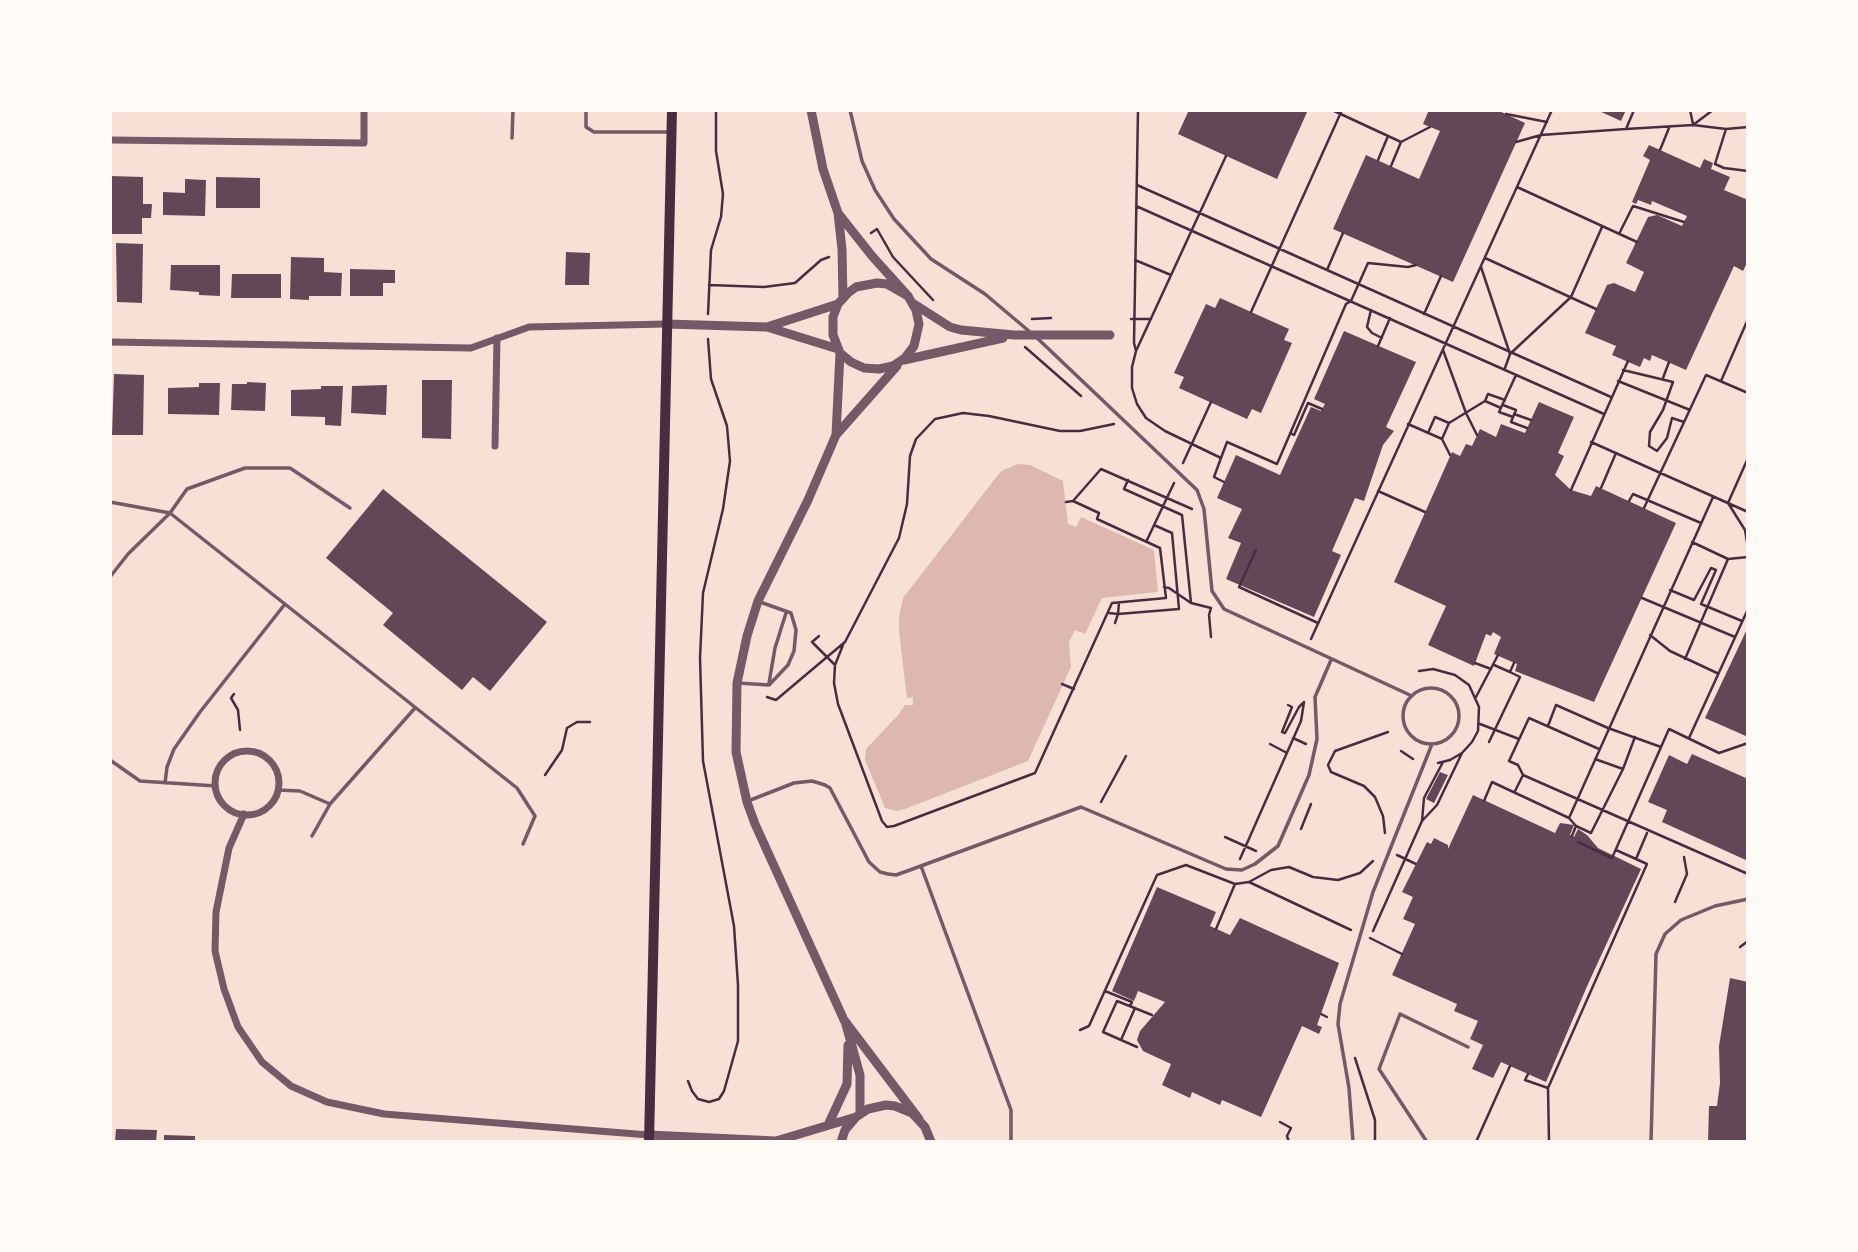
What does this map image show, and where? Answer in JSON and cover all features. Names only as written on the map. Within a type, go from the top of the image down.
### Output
[{"type":"main road","points":[[649,1138],[672,110]]},
{"type":"street","points":[[110,139],[364,143],[365,110]]},
{"type":"street","points":[[811,110],[823,169],[838,213],[842,249],[841,301],[832,326],[839,351],[836,435]]},
{"type":"street","points":[[838,213],[910,299],[918,317],[919,332],[914,346],[836,435],[817,481],[758,601],[737,683],[736,752],[747,802],[844,1020],[860,1075],[858,1115],[845,1130],[841,1142]]},
{"type":"street","points":[[767,327],[841,301],[856,287],[877,283],[897,288],[950,327],[1014,335],[1110,335]]},
{"type":"street","points":[[110,342],[471,348],[529,327],[666,324],[767,327],[839,351],[857,365],[871,369],[886,368],[901,361],[1014,335]]},
{"type":"street","points":[[495,446],[497,338]]},
{"type":"street","points":[[244,751],[254,752],[271,762],[277,771],[278,790],[269,806],[262,811],[244,814],[233,811],[218,796],[216,786],[220,766],[226,759],[244,751]]},
{"type":"street","points":[[244,814],[229,848],[216,912],[215,951],[237,1027],[262,1062],[291,1086],[327,1102],[384,1114],[649,1138],[777,1141],[886,1105],[904,1109],[919,1119]]},
{"type":"street","points":[[844,1020],[919,1119],[931,1142]]},
{"type":"street","points":[[829,1123],[847,1084],[847,1035]]},
{"type":"lane","points":[[512,138],[513,110]]},
{"type":"lane","points":[[586,110],[586,127],[594,132],[671,132]]},
{"type":"lane","points":[[850,110],[862,161],[875,190],[894,219],[931,258],[985,294],[1033,335],[1197,490],[1203,509],[1212,591],[1224,609],[1412,696]]},
{"type":"lane","points":[[110,577],[128,554],[170,513],[187,489],[245,468],[290,468],[350,508]]},
{"type":"lane","points":[[110,502],[170,513],[517,788],[535,816],[523,844]]},
{"type":"lane","points":[[758,601],[791,613],[796,630],[794,651],[788,665],[769,685]]},
{"type":"lane","points":[[165,783],[174,749],[285,604]]},
{"type":"lane","points":[[769,685],[775,648],[787,612]]},
{"type":"lane","points":[[747,802],[794,783],[819,782],[830,788],[874,867],[880,872],[896,875],[1081,807],[1226,869],[1242,870],[1251,867],[1278,846],[1310,775],[1317,740],[1315,697],[1331,660]]},
{"type":"lane","points":[[737,683],[769,685]]},
{"type":"lane","points":[[1425,689],[1447,694],[1457,705],[1459,720],[1453,734],[1441,743],[1432,744],[1425,744],[1412,736],[1404,724],[1404,709],[1412,696],[1425,689]]},
{"type":"lane","points":[[312,836],[330,804],[415,708]]},
{"type":"lane","points":[[1353,1142],[1349,1087],[1338,1024],[1340,1004],[1373,892],[1432,744]]},
{"type":"lane","points":[[110,760],[140,781],[216,786]]},
{"type":"lane","points":[[278,790],[299,791],[330,804]]},
{"type":"lane","points":[[921,866],[1011,1110],[1011,1142]]},
{"type":"lane","points":[[1651,1142],[1656,954],[1665,934],[1681,920],[1715,906],[1748,900]]},
{"type":"lane","points":[[1427,1142],[1379,1069],[1400,1014],[1468,1047]]},
{"type":"path","points":[[688,1081],[698,1099],[709,1102],[719,1099],[724,1091],[738,1041],[734,926],[703,761],[700,658],[704,580],[725,500],[730,461],[730,440],[724,414],[711,379],[708,326],[711,250],[721,217],[723,194],[716,151],[716,110]]},
{"type":"path","points":[[1136,351],[1133,319],[1138,110]]},
{"type":"path","points":[[1332,110],[1401,142]]},
{"type":"path","points":[[1310,642],[1552,110]]},
{"type":"path","points":[[1626,129],[1634,110]]},
{"type":"path","points":[[1690,110],[1693,125]]},
{"type":"path","points":[[1693,125],[1713,110]]},
{"type":"path","points":[[1251,312],[1341,112]]},
{"type":"path","points":[[1506,114],[1547,122]]},
{"type":"path","points":[[1516,142],[1541,135],[1626,129],[1693,125],[1726,129],[1748,127]]},
{"type":"path","points":[[1391,166],[1401,142],[1430,127]]},
{"type":"path","points":[[1660,150],[1669,128]]},
{"type":"path","points":[[1726,129],[1716,164],[1724,168],[1748,171]]},
{"type":"path","points":[[1378,160],[1388,136]]},
{"type":"path","points":[[1221,458],[1151,423],[1133,396],[1131,378],[1136,351],[1226,156]]},
{"type":"path","points":[[1722,173],[1724,168]]},
{"type":"path","points":[[1137,185],[1611,397]]},
{"type":"path","points":[[1517,187],[1637,242]]},
{"type":"path","points":[[1136,206],[1604,414]]},
{"type":"path","points":[[1619,234],[1633,206],[1684,222]]},
{"type":"path","points":[[1504,369],[1510,354],[1571,297],[1602,227]]},
{"type":"path","points":[[872,232],[877,229],[893,257],[937,306]]},
{"type":"path","points":[[1327,270],[1343,233]]},
{"type":"path","points":[[709,285],[764,286],[795,283],[826,258]]},
{"type":"path","points":[[1485,258],[1596,309]]},
{"type":"path","points":[[1135,260],[1171,275]]},
{"type":"path","points":[[1224,482],[1214,477],[1227,442],[1277,464],[1346,304],[1351,301],[1368,263],[1408,267],[1416,265]]},
{"type":"path","points":[[1481,266],[1510,354]]},
{"type":"path","points":[[1424,314],[1441,276]]},
{"type":"path","points":[[1371,310],[1367,327],[1372,334],[1382,338]]},
{"type":"path","points":[[1029,319],[1051,318]]},
{"type":"path","points":[[1378,346],[1390,318]]},
{"type":"path","points":[[1133,319],[1151,319]]},
{"type":"path","points":[[1721,382],[1748,319]]},
{"type":"path","points":[[1443,348],[1466,413],[1477,435]]},
{"type":"path","points":[[1027,349],[1088,402]]},
{"type":"path","points":[[1571,490],[1628,362]]},
{"type":"path","points":[[1663,378],[1669,362]]},
{"type":"path","points":[[1623,370],[1673,382],[1650,432],[1649,446],[1657,451],[1667,438],[1672,418],[1684,422]]},
{"type":"path","points":[[1516,375],[1499,412],[1531,420]]},
{"type":"path","points":[[1644,508],[1706,375],[1748,393]]},
{"type":"path","points":[[1618,381],[1690,410]]},
{"type":"path","points":[[1442,439],[1449,423],[1485,401],[1488,394],[1505,400]]},
{"type":"path","points":[[1485,401],[1516,410],[1511,422],[1527,428]]},
{"type":"path","points":[[1181,466],[1211,402]]},
{"type":"path","points":[[1290,433],[1294,435],[1308,403],[1322,409]]},
{"type":"path","points":[[1132,409],[1137,404]]},
{"type":"path","points":[[1066,502],[1073,501],[1099,513],[1097,519],[1160,548],[1166,598],[1112,603],[1035,773],[890,827],[881,821],[838,704],[834,683],[835,664],[899,538],[907,504],[909,456],[916,439],[927,425],[945,415],[963,413],[1053,430],[1080,431],[1114,424],[1105,416]]},
{"type":"path","points":[[1428,433],[1435,417],[1449,423]]},
{"type":"path","points":[[1408,424],[1442,439],[1450,455]]},
{"type":"path","points":[[1591,442],[1748,512]]},
{"type":"path","points":[[1601,488],[1616,453]]},
{"type":"path","points":[[1727,503],[1748,458]]},
{"type":"path","points":[[1073,501],[1101,468],[1192,509]]},
{"type":"path","points":[[1128,480],[1124,489],[1182,516],[1191,603]]},
{"type":"path","points":[[1147,540],[1175,480]]},
{"type":"path","points":[[1378,491],[1425,512]]},
{"type":"path","points":[[1629,502],[1633,494],[1700,523]]},
{"type":"path","points":[[1569,818],[1713,496]]},
{"type":"path","points":[[1727,503],[1745,530],[1748,548]]},
{"type":"path","points":[[1745,530],[1748,524]]},
{"type":"path","points":[[1108,612],[1118,614],[1179,609],[1172,533],[1154,525]]},
{"type":"path","points":[[1692,542],[1728,559],[1748,557]]},
{"type":"path","points":[[1256,550],[1239,587],[1318,623]]},
{"type":"path","points":[[1685,659],[1728,559]]},
{"type":"path","points":[[1671,590],[1694,600],[1710,568],[1716,570],[1701,604],[1742,621]]},
{"type":"path","points":[[1164,587],[1191,603],[1211,608],[1211,637]]},
{"type":"path","points":[[1642,598],[1735,637]]},
{"type":"path","points":[[1115,622],[1119,603]]},
{"type":"path","points":[[1689,738],[1748,609]]},
{"type":"path","points":[[1650,635],[1685,659],[1718,674]]},
{"type":"path","points":[[819,636],[812,642],[835,664]]},
{"type":"path","points":[[767,697],[776,700],[845,642]]},
{"type":"path","points":[[1476,697],[1498,656]]},
{"type":"path","points":[[1475,663],[1491,670]]},
{"type":"path","points":[[1510,672],[1514,663]]},
{"type":"path","points":[[1489,742],[1520,677],[1493,665]]},
{"type":"path","points":[[1402,954],[1370,939],[1422,821],[1437,804],[1462,753],[1472,743],[1479,724],[1479,707],[1469,685],[1455,675],[1433,670],[1419,671]]},
{"type":"path","points":[[1062,684],[1072,688]]},
{"type":"path","points":[[234,694],[231,698],[237,710],[240,730]]},
{"type":"path","points":[[1288,705],[1292,706],[1282,732],[1285,733],[1298,707],[1304,703]]},
{"type":"path","points":[[1548,726],[1556,705],[1661,747]]},
{"type":"path","points":[[1599,748],[1529,718],[1509,761],[1518,765],[1523,775],[1748,874]]},
{"type":"path","points":[[545,775],[562,750],[567,728],[577,722],[590,722]]},
{"type":"path","points":[[1479,724],[1519,740]]},
{"type":"path","points":[[1578,842],[1612,858],[1669,729],[1719,753],[1748,743]]},
{"type":"path","points":[[1324,772],[1329,768],[1335,751],[1388,732]]},
{"type":"path","points":[[1484,801],[1492,782],[1569,818],[1576,826],[1591,833],[1623,769],[1635,737]]},
{"type":"path","points":[[1240,859],[1293,738],[1305,744]]},
{"type":"path","points":[[1270,744],[1287,753]]},
{"type":"path","points":[[1401,751],[1413,759]]},
{"type":"path","points":[[1422,821],[1424,799],[1440,762],[1462,753]]},
{"type":"path","points":[[1326,755],[1331,757]]},
{"type":"path","points":[[1101,802],[1126,756]]},
{"type":"path","points":[[1595,759],[1623,769]]},
{"type":"path","points":[[1329,768],[1336,774],[1364,786],[1375,797],[1383,816],[1385,836]]},
{"type":"path","points":[[1514,792],[1523,775]]},
{"type":"path","points":[[1301,829],[1311,804]]},
{"type":"path","points":[[1572,836],[1576,826]]},
{"type":"path","points":[[1636,859],[1648,831]]},
{"type":"path","points":[[1225,837],[1256,851]]},
{"type":"path","points":[[1549,1142],[1548,1088],[1647,864],[1616,850]]},
{"type":"path","points":[[1080,1030],[1089,1026],[1157,875],[1186,865],[1235,884],[1249,883],[1271,870],[1285,867],[1323,879],[1338,880],[1360,873],[1378,855]]},
{"type":"path","points":[[1396,855],[1416,864]]},
{"type":"path","points":[[1675,902],[1687,874],[1684,857]]},
{"type":"path","points":[[1285,867],[1287,862]]},
{"type":"path","points":[[1249,883],[1357,933]]},
{"type":"path","points":[[1216,929],[1235,884]]},
{"type":"path","points":[[1740,947],[1748,941]]},
{"type":"path","points":[[1105,991],[1132,1002],[1121,1040]]},
{"type":"path","points":[[1137,1047],[1103,1032],[1118,1000],[1152,1015]]},
{"type":"path","points":[[1321,1014],[1327,1017]]},
{"type":"path","points":[[1352,1051],[1375,1121],[1375,1142]]},
{"type":"path","points":[[1476,1142],[1510,1066]]},
{"type":"path","points":[[1528,1074],[1525,1080],[1548,1088]]},
{"type":"path","points":[[1280,1122],[1291,1128],[1287,1136],[1289,1142]]},
{"type":"shaded area","points":[[1018,464],[1030,465],[1063,481],[1068,524],[1076,527],[1081,517],[1154,550],[1158,592],[1102,598],[1085,634],[1075,630],[1069,642],[1071,667],[1028,761],[905,809],[897,811],[885,808],[865,760],[866,749],[905,705],[913,705],[913,697],[907,698],[899,631],[903,598],[1001,471]]},
{"type":"building","points":[[1189,110],[1308,110],[1277,179],[1178,134]]},
{"type":"building","points":[[1429,110],[1497,110],[1525,123],[1453,282],[1333,229],[1366,155],[1419,179],[1440,131],[1423,124]]},
{"type":"building","points":[[1597,110],[1626,110],[1621,121]]},
{"type":"building","points":[[1649,145],[1700,168],[1704,159],[1713,163],[1711,169],[1730,177],[1724,190],[1748,200],[1748,261],[1743,271],[1734,266],[1686,370],[1652,355],[1650,361],[1644,358],[1640,367],[1612,355],[1616,346],[1585,333],[1607,285],[1614,283],[1635,292],[1644,272],[1626,263],[1648,217],[1657,215],[1682,226],[1687,216],[1652,201],[1651,205],[1638,200],[1636,204],[1632,202],[1650,160],[1643,156]]},
{"type":"building","points":[[111,176],[143,177],[143,204],[152,204],[151,218],[142,218],[142,234],[110,234]]},
{"type":"building","points":[[216,177],[260,178],[260,208],[216,208]]},
{"type":"building","points":[[185,179],[206,180],[205,216],[163,215],[163,192],[185,193]]},
{"type":"building","points":[[116,243],[143,244],[142,303],[117,302]]},
{"type":"building","points":[[566,252],[590,253],[589,285],[565,285]]},
{"type":"building","points":[[291,257],[324,258],[324,272],[342,273],[341,296],[309,296],[309,300],[290,299]]},
{"type":"building","points":[[171,265],[220,265],[220,296],[170,290]]},
{"type":"building","points":[[350,269],[395,270],[395,283],[383,283],[383,296],[350,296]]},
{"type":"building","points":[[232,274],[281,274],[281,298],[231,298]]},
{"type":"building","points":[[1220,298],[1289,329],[1284,340],[1292,343],[1261,413],[1252,409],[1247,419],[1179,388],[1184,377],[1174,373],[1206,304],[1215,308]]},
{"type":"building","points":[[1344,331],[1416,362],[1386,427],[1394,431],[1383,445],[1364,501],[1355,498],[1332,551],[1341,555],[1314,617],[1226,579],[1241,543],[1228,538],[1242,509],[1217,498],[1236,455],[1280,475],[1311,407],[1321,411],[1325,404],[1314,399]]},
{"type":"building","points":[[114,374],[144,375],[143,435],[112,435]]},
{"type":"building","points":[[422,380],[452,380],[451,439],[422,438]]},
{"type":"building","points":[[199,383],[220,383],[219,415],[168,414],[168,388],[199,387]]},
{"type":"building","points":[[266,383],[265,411],[231,410],[232,384]]},
{"type":"building","points":[[387,385],[386,415],[351,413],[352,386]]},
{"type":"building","points":[[321,386],[343,386],[341,426],[325,425],[325,417],[291,416],[291,390],[321,389]]},
{"type":"building","points":[[1539,402],[1574,417],[1558,453],[1564,456],[1555,475],[1571,490],[1591,496],[1596,486],[1676,523],[1594,702],[1515,671],[1517,664],[1494,654],[1501,637],[1493,632],[1491,636],[1486,634],[1474,666],[1428,645],[1446,606],[1394,582],[1452,452],[1460,456],[1466,444],[1472,446],[1480,429],[1496,437],[1501,424],[1525,433]]},
{"type":"building","points":[[383,489],[547,622],[490,691],[473,677],[462,690],[383,625],[393,613],[326,558]]},
{"type":"building","points":[[1748,627],[1748,737],[1705,718]]},
{"type":"building","points":[[1692,754],[1748,779],[1748,861],[1662,822],[1667,810],[1648,802],[1669,755],[1687,764]]},
{"type":"building","points":[[1440,772],[1448,775],[1434,803],[1426,799]]},
{"type":"building","points":[[1473,795],[1555,833],[1560,823],[1574,825],[1570,835],[1574,837],[1578,829],[1598,848],[1641,869],[1546,1082],[1501,1062],[1493,1078],[1472,1069],[1483,1045],[1470,1039],[1478,1021],[1454,1011],[1457,1004],[1392,975],[1415,924],[1403,919],[1413,897],[1402,892],[1427,842],[1431,844],[1434,838],[1448,845],[1448,849]]},
{"type":"building","points":[[1157,887],[1216,912],[1210,926],[1230,935],[1240,918],[1339,963],[1317,1025],[1322,1027],[1319,1034],[1302,1026],[1261,1117],[1222,1100],[1220,1105],[1192,1092],[1190,1098],[1162,1085],[1171,1064],[1143,1051],[1137,1040],[1140,1031],[1165,1002],[1138,991],[1134,1001],[1112,991]]},
{"type":"building","points":[[1730,978],[1748,982],[1748,1140],[1708,1142],[1709,1106],[1717,1106],[1720,1083],[1719,1046]]},
{"type":"building","points":[[116,1129],[157,1130],[156,1142],[115,1142]]},
{"type":"building","points":[[164,1135],[195,1136],[195,1142],[164,1142]]}]
